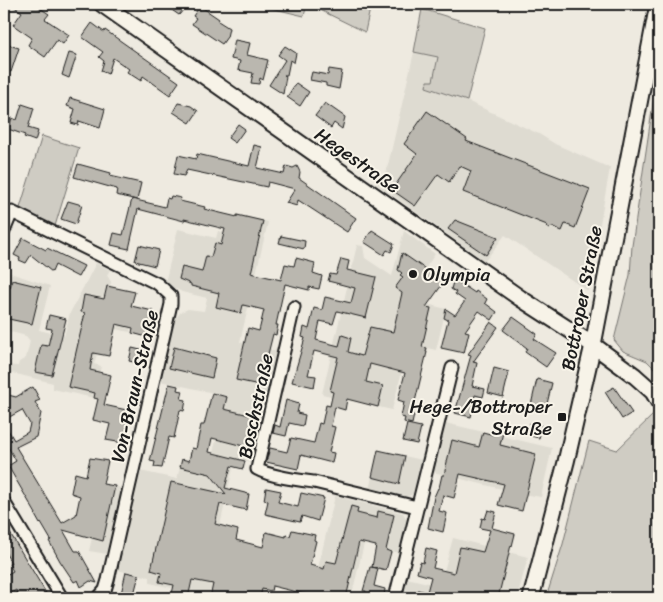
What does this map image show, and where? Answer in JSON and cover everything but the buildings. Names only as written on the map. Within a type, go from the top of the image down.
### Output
[{"type":"street","name":"Hegestraße","points":[[102,4],[520,298],[593,345],[635,376],[653,392],[659,402]]},
{"type":"street","name":"Bottroper Straße","points":[[531,598],[566,462],[593,345],[658,4]]},
{"type":"street","name":"Von-Braun-Straße","points":[[4,231],[8,210],[158,284],[171,296],[171,304],[106,590],[98,598]]},
{"type":"street","name":"Boschstraße","points":[[294,307],[257,469],[417,507]]},
{"type":"street","points":[[395,598],[452,368]]},
{"type":"street","points":[[4,502],[62,598]]},
{"type":"shaded area","points":[[254,4],[307,4],[304,16]]},
{"type":"shaded area","points":[[308,4],[371,4],[365,32]]},
{"type":"shaded area","points":[[422,9],[485,28],[467,101],[426,87],[427,81],[433,81],[438,57],[414,52]]},
{"type":"shaded area","points":[[414,52],[438,57],[433,81],[426,87],[467,101],[539,134],[555,144],[610,168],[588,291],[505,235],[485,261],[377,184],[385,178]]},
{"type":"shaded area","points":[[659,63],[659,373],[647,361],[623,351],[614,340],[630,275],[632,246]]},
{"type":"shaded area","points":[[42,136],[79,148],[55,226],[20,208]]},
{"type":"shaded area","points":[[237,214],[268,222],[240,342],[280,352],[254,463],[235,459],[214,552],[277,568],[272,591],[269,591],[267,598],[203,598],[203,595],[150,583],[150,577],[117,570],[140,471],[177,479],[182,459],[188,460],[191,448],[213,453],[227,396],[160,381],[174,320],[181,312],[188,309],[204,311],[207,298],[182,292],[165,283],[178,229],[216,238],[218,231],[232,235]]},
{"type":"shaded area","points":[[404,231],[435,254],[409,293],[412,300],[446,309],[436,350],[401,342],[403,367],[392,410],[322,394],[357,245],[363,246],[365,258],[392,276]]},
{"type":"shaded area","points":[[96,263],[110,270],[107,275],[111,282],[110,286],[135,292],[132,305],[136,307],[133,328],[131,328],[130,332],[115,329],[109,356],[97,354],[94,364],[101,366],[94,398],[53,389],[53,383],[4,371],[4,365],[18,366],[19,362],[26,358],[30,341],[26,336],[4,330],[4,271],[50,286],[39,330],[64,336],[70,313]]},
{"type":"shaded area","points":[[654,414],[659,426],[659,598],[546,598],[563,544],[589,441],[617,450]]},
{"type":"shaded area","points":[[445,423],[552,448],[541,497],[433,472]]},
{"type":"shaded area","points":[[378,450],[422,460],[413,494],[405,498],[369,490]]},
{"type":"shaded area","points":[[75,473],[82,475],[82,479],[122,488],[107,554],[89,551],[92,538],[87,537],[80,515],[76,514],[80,496],[71,493]]},
{"type":"shaded area","points":[[335,496],[403,513],[407,520],[399,553],[364,544],[351,598],[311,598]]},
{"type":"shaded area","points":[[453,538],[528,557],[517,598],[402,598],[407,578],[440,586]]},
{"type":"place","name":"Olympia","points":[[413,274]]},
{"type":"place","name":"Hege-/Bottroper Straße","points":[[562,417]]}]
